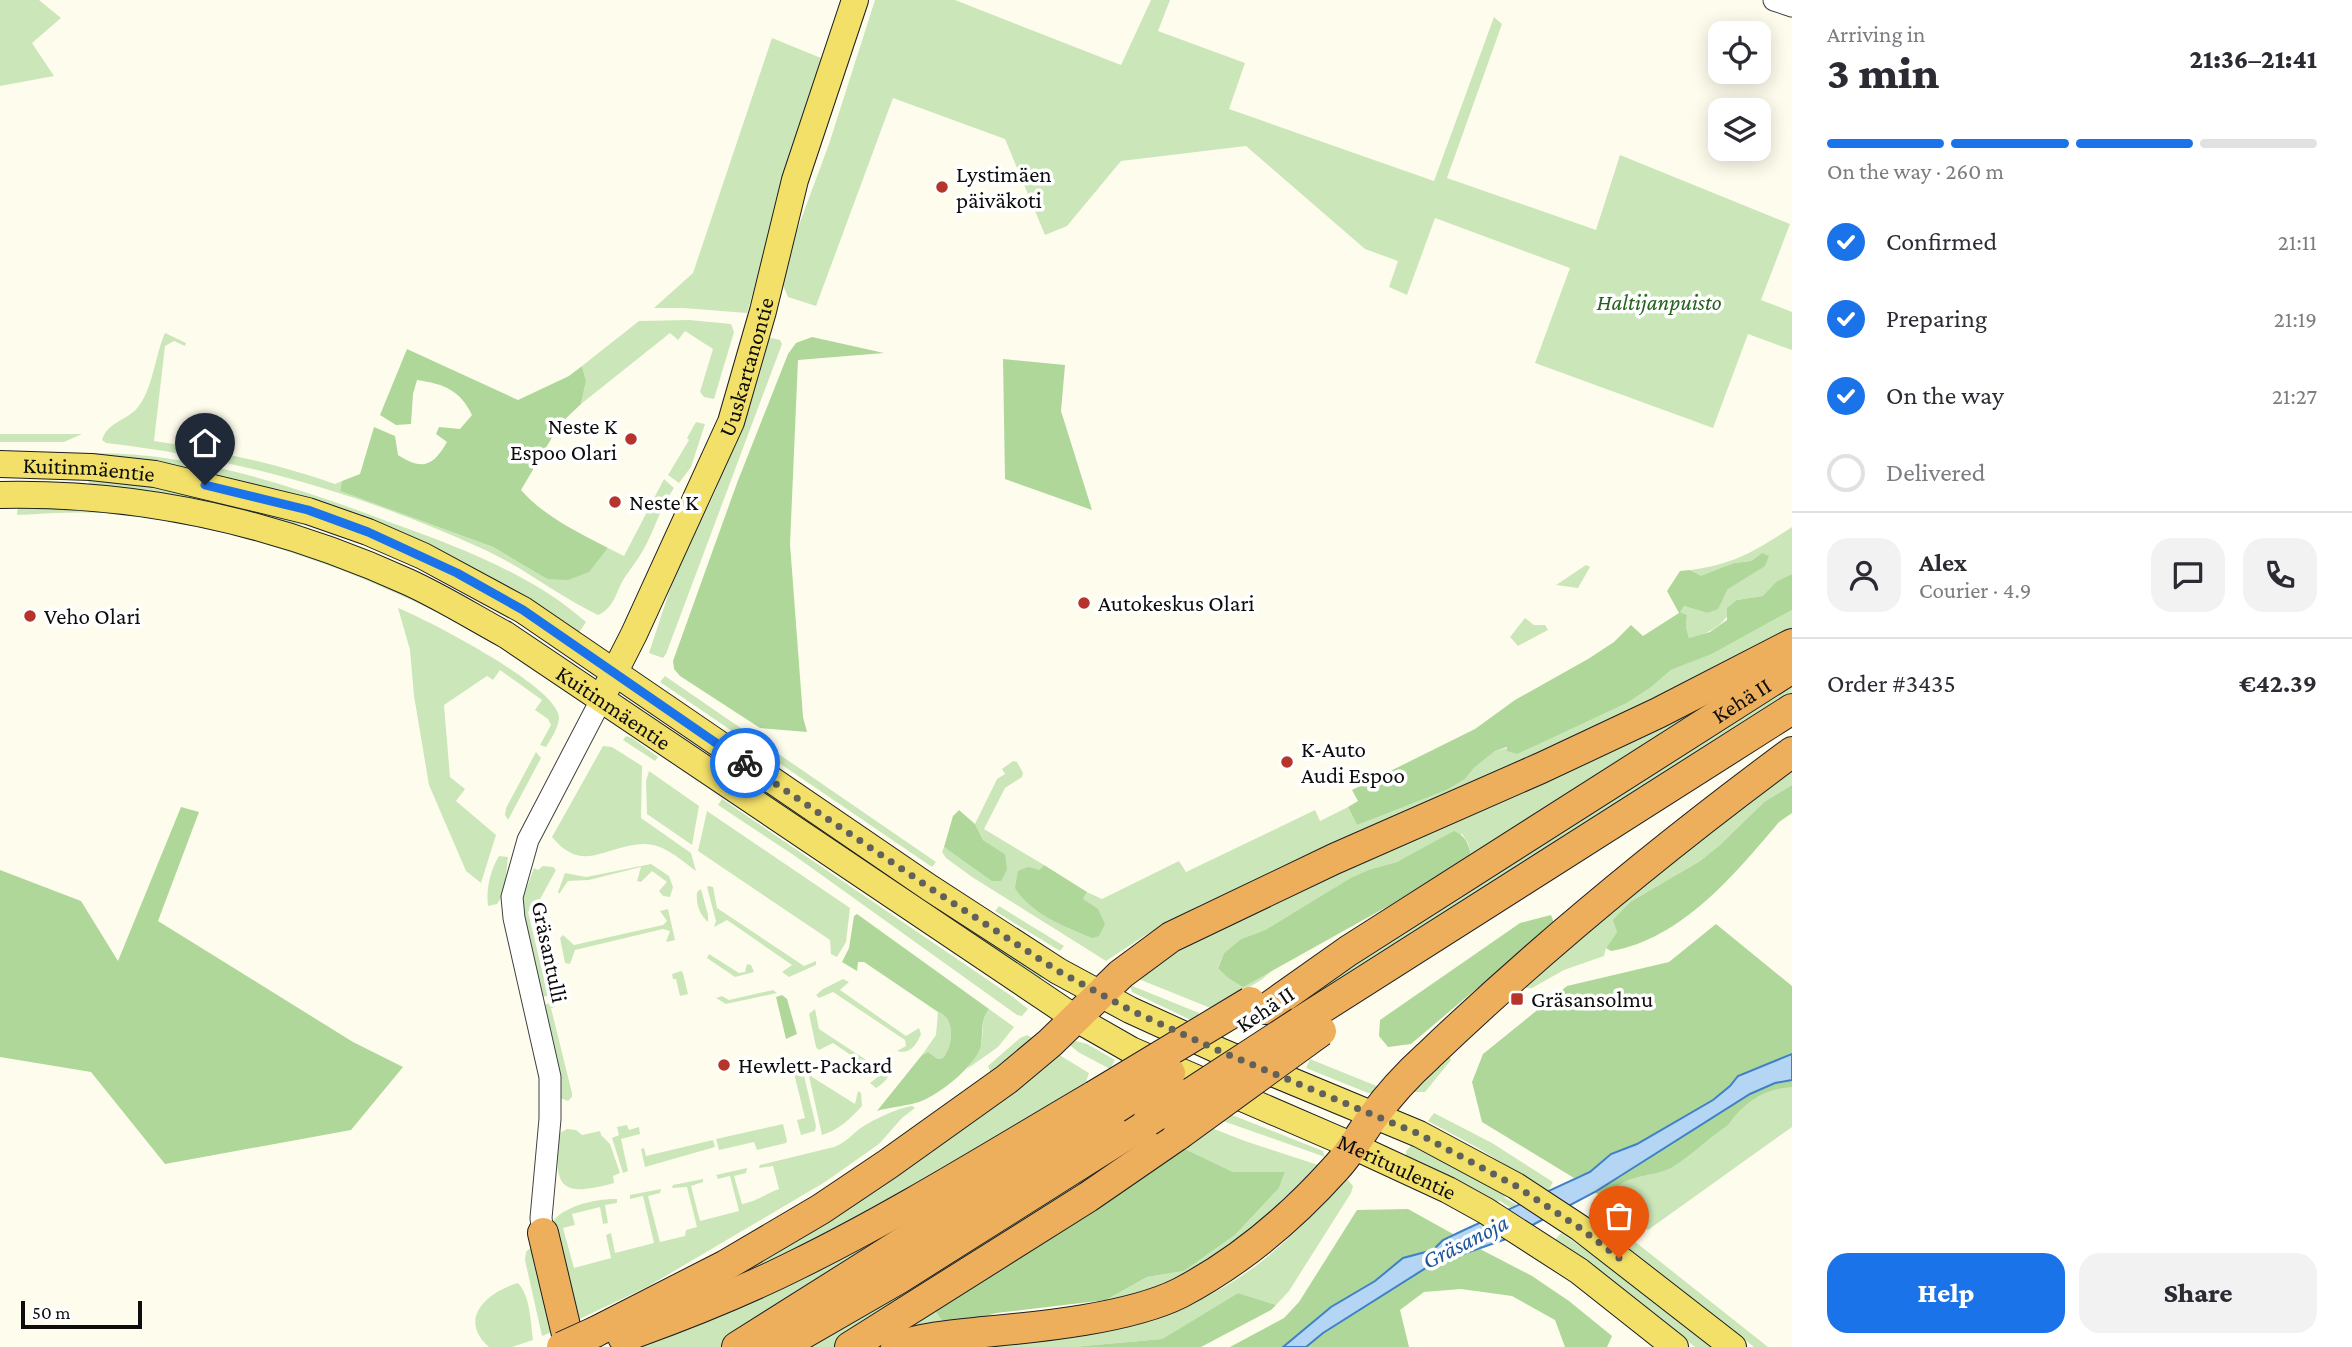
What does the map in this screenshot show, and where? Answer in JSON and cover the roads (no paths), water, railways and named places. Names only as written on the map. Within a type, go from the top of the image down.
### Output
[{"type":"highway","points":[[590,1343],[821,1209],[888,1164],[1007,1079],[1050,1043],[1132,965],[1171,937],[1334,859],[1623,730],[1792,644]]},
{"type":"highway","name":"Kehä II","points":[[1105,1102],[1348,951],[1792,668]]},
{"type":"highway","name":"Kehä II","points":[[780,1347],[898,1279],[1148,1121],[1310,1027],[1432,938],[1792,709]]},
{"type":"highway","points":[[896,1347],[943,1336],[1098,1317],[1177,1294],[1219,1270],[1249,1250],[1302,1203],[1338,1166],[1374,1115],[1426,1057],[1568,930],[1708,815],[1792,752]]},
{"type":"highway","points":[[850,1347],[1088,1197],[1178,1135],[1310,1027]]},
{"type":"highway","points":[[562,1347],[590,1343],[706,1306],[795,1266],[1105,1102]]},
{"type":"highway","points":[[737,1347],[1105,1102]]},
{"type":"highway","points":[[543,1233],[590,1343]]},
{"type":"main road","name":"Uuskartanontie","points":[[601,700],[731,422],[763,311],[795,180],[855,6]]},
{"type":"main road","name":"Kuitinmäentie","points":[[0,464],[91,467],[155,474],[308,510],[423,556],[523,610],[930,888],[1058,971],[1222,1052],[1317,1091]]},
{"type":"main road","name":"Kuitinmäentie","points":[[0,495],[89,496],[151,503],[223,518],[298,538],[364,563],[451,603],[506,635],[1021,984],[1130,1050]]},
{"type":"main road","name":"Merituulentie","points":[[1130,1050],[1448,1190],[1529,1237],[1579,1271],[1675,1347]]},
{"type":"main road","name":"Merituulentie","points":[[1317,1091],[1419,1134],[1516,1186],[1580,1228],[1733,1347]]},
{"type":"main road","points":[[943,1347],[985,1332]]},
{"type":"street","points":[[1774,0],[1792,6]]},
{"type":"street","name":"Gräsantulli","points":[[543,1233],[541,1218],[550,1119],[550,1077],[514,918],[512,897],[528,841],[601,700]]},
{"type":"water","name":"Gräsanoja","points":[[1792,1054],[1792,1080],[1775,1083],[1750,1094],[1595,1192],[1506,1239],[1429,1266],[1323,1333],[1306,1347],[1283,1347],[1331,1307],[1375,1281],[1403,1258],[1433,1250],[1443,1240],[1590,1172],[1611,1154],[1637,1144],[1713,1100],[1738,1076]]},
{"type":"place","name":"Lystimäen päiväkoti","points":[[942,187]]},
{"type":"place","name":"Neste K Espoo Olari","points":[[631,439]]},
{"type":"place","name":"Neste K","points":[[615,502]]},
{"type":"place","name":"Autokeskus Olari","points":[[1084,603]]},
{"type":"place","name":"Veho Olari","points":[[30,616]]},
{"type":"place","name":"K-Auto Audi Espoo","points":[[1287,762]]},
{"type":"place","name":"Gräsansolmu","points":[[1517,999]]},
{"type":"place","name":"Hewlett-Packard","points":[[724,1065]]},
{"type":"park label","name":"Haltijanpuisto","points":[[1659,302]]}]
